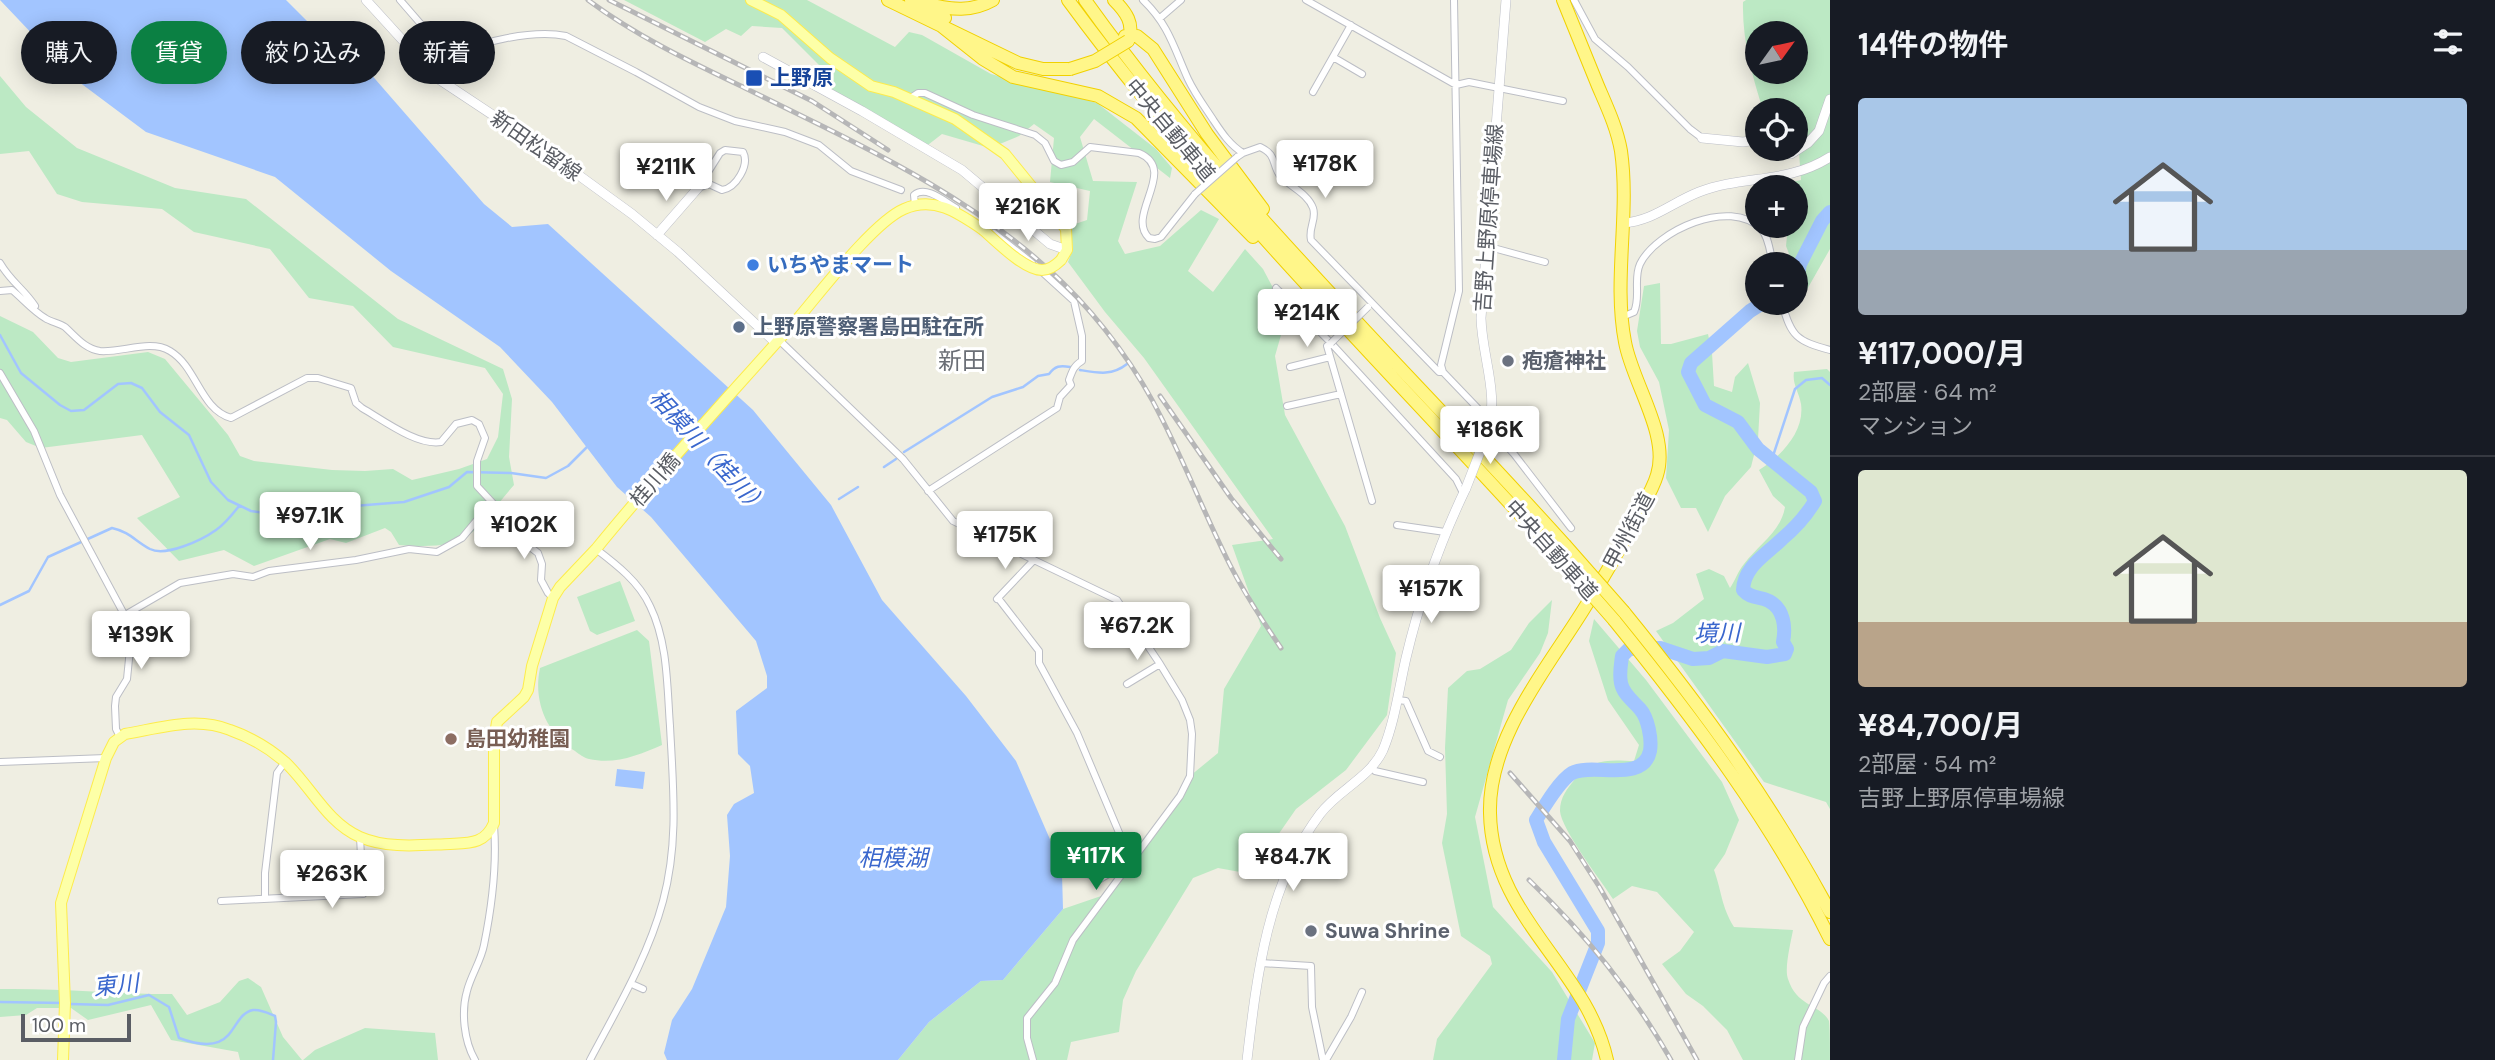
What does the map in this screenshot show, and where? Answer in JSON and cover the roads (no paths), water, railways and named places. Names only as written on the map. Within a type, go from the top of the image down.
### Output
[{"type":"highway","points":[[888,0],[1018,63],[1043,69],[1095,61],[1128,37],[1142,39],[1153,49],[1234,173],[1376,342]]},
{"type":"highway","points":[[911,0],[1015,55],[1038,62],[1070,66]]},
{"type":"highway","points":[[911,0],[955,9],[975,8],[993,0]]},
{"type":"highway","name":"中央自動車道","points":[[1068,0],[1177,141],[1307,287],[1561,550],[1737,780],[1790,865],[1830,939]]},
{"type":"highway","name":"中央自動車道","points":[[1084,0],[1182,128],[1269,228],[1376,342],[1681,682],[1765,799],[1830,912]]},
{"type":"highway","points":[[1114,0],[1130,22],[1128,37]]},
{"type":"highway","name":"甲州街道","points":[[1563,0],[1617,134],[1622,170],[1621,318],[1630,364],[1660,452],[1658,473],[1607,573],[1508,734],[1492,776],[1490,794],[1492,835],[1503,880],[1530,926],[1587,1006],[1601,1036],[1607,1060]]},
{"type":"highway","points":[[939,24],[983,59],[1013,77],[1098,96],[1136,118],[1236,221],[1307,287]]},
{"type":"main road","name":"新田松留線","points":[[366,0],[399,36]]},
{"type":"main road","points":[[751,0],[781,15],[830,58],[864,81],[955,119],[1005,154],[1066,229],[1064,255],[1050,269],[1031,267],[982,229],[944,206],[915,205]]},
{"type":"main road","name":"吉野上野原停車場線","points":[[1464,490],[1489,427],[1493,387],[1482,340],[1481,318],[1506,0]]},
{"type":"main road","points":[[763,57],[962,170],[1064,255]]},
{"type":"main road","name":"新田松留線","points":[[446,84],[548,153],[657,235],[777,341]]},
{"type":"main road","points":[[1808,143],[1819,131],[1830,99]]},
{"type":"main road","points":[[1702,138],[1745,141]]},
{"type":"main road","points":[[1623,223],[1642,222],[1708,189],[1800,173],[1830,157]]},
{"type":"main road","points":[[657,235],[698,188]]},
{"type":"main road","name":"桂川橋","points":[[554,598],[560,587],[886,220],[915,205]]},
{"type":"main road","points":[[1247,1060],[1261,963],[1278,889],[1321,812],[1371,766],[1383,750],[1398,700],[1406,656],[1446,532],[1464,490]]},
{"type":"main road","points":[[63,1060],[66,1015],[61,903],[106,758],[114,742],[120,737],[192,722],[211,724],[258,742],[285,762],[338,822],[360,837],[396,844],[471,843],[484,837],[494,823],[495,731],[502,715],[524,697],[528,690],[532,666],[554,598]]},
{"type":"street","points":[[400,0],[418,21]]},
{"type":"street","points":[[1143,0],[1160,18],[1172,38],[1195,93],[1240,155]]},
{"type":"street","points":[[1160,18],[1181,0]]},
{"type":"street","points":[[1306,0],[1456,85],[1469,82],[1563,101]]},
{"type":"street","points":[[1454,0],[1460,291],[1441,365],[1443,372],[1514,454],[1571,528]]},
{"type":"street","points":[[1574,0],[1595,39],[1628,67],[1689,129],[1702,138]]},
{"type":"street","points":[[1313,92],[1351,25]]},
{"type":"street","points":[[495,42],[509,37],[554,34],[566,36],[699,107],[735,121],[785,132],[819,145],[851,171],[901,190]]},
{"type":"street","points":[[1333,57],[1362,74]]},
{"type":"street","points":[[909,99],[918,93],[925,93],[973,115],[1035,135],[1045,143],[1054,161],[1061,165],[1073,162],[1090,147],[1146,156],[1151,162],[1154,183],[1141,217],[1141,226],[1149,238],[1155,239],[1161,237],[1195,194],[1240,155],[1260,147],[1273,156],[1280,176],[1312,204],[1315,217],[1309,233],[1311,240],[1370,305],[1439,372],[1443,372]]},
{"type":"street","points":[[733,150],[743,152],[746,162],[734,185],[722,190],[709,184],[698,188],[720,153],[733,150]]},
{"type":"street","points":[[915,205],[914,195],[918,191],[926,191],[970,215],[1007,243],[1074,301],[1082,336],[1082,361],[1076,364],[1069,380],[1071,385],[1060,397],[1057,408],[928,491]]},
{"type":"street","points":[[1621,318],[1634,312],[1637,306],[1638,268],[1644,259],[1684,226],[1717,215],[1730,216],[1757,226],[1765,235],[1770,252]]},
{"type":"street","points":[[1486,246],[1545,262]]},
{"type":"street","points":[[0,263],[11,282],[22,290],[37,311]]},
{"type":"street","points":[[1276,288],[1331,343],[1464,490]]},
{"type":"street","points":[[0,291],[12,290],[45,318],[63,326],[86,346],[99,351],[147,346],[169,350],[184,365],[214,409],[231,418],[307,378],[351,388],[356,403],[362,408],[421,441],[441,442],[456,424],[472,420],[479,424],[485,438],[477,461],[477,486],[503,514],[513,534],[538,553],[542,564],[541,580],[554,598]]},
{"type":"street","points":[[1370,305],[1327,346],[1372,501]]},
{"type":"street","points":[[1786,315],[1791,331],[1800,341],[1830,350]]},
{"type":"street","points":[[777,341],[904,459],[953,521],[1117,600],[1160,664],[1191,720],[1190,776],[1180,796],[1073,940],[1055,983],[1027,1018],[1027,1038],[1033,1060]]},
{"type":"street","points":[[1290,367],[1330,357]]},
{"type":"street","points":[[0,373],[34,430],[60,495],[132,629],[127,679],[115,706],[116,729],[120,737]]},
{"type":"street","points":[[1287,406],[1341,394]]},
{"type":"street","points":[[125,615],[180,583],[233,574],[253,577],[269,571],[356,560],[408,549],[437,552],[462,538],[477,520],[503,514]]},
{"type":"street","points":[[1397,525],[1446,532]]},
{"type":"street","points":[[590,1060],[653,933],[670,873],[675,813],[666,668],[658,624],[644,595],[630,578],[596,549]]},
{"type":"street","points":[[1034,560],[997,599],[1039,652],[1039,663],[1077,733],[1130,861]]},
{"type":"street","points":[[1126,684],[1160,664]]},
{"type":"street","points":[[1398,700],[1406,701],[1428,751],[1440,757]]},
{"type":"street","points":[[0,762],[106,758]]},
{"type":"street","points":[[265,899],[265,873],[277,773],[285,762]]},
{"type":"street","points":[[1371,766],[1376,771],[1423,782]]},
{"type":"street","points":[[475,1060],[469,1049],[466,1032],[466,992],[484,947],[492,887],[494,823]]},
{"type":"street","points":[[222,901],[363,894],[360,837]]},
{"type":"street","points":[[1079,853],[1088,874],[1100,879],[1130,861]]},
{"type":"street","points":[[1261,963],[1311,966],[1312,1007],[1325,1060]]},
{"type":"street","points":[[1798,1060],[1803,1027],[1829,977]]},
{"type":"street","points":[[634,985],[643,989]]},
{"type":"street","points":[[1325,1060],[1351,1017],[1362,992]]},
{"type":"street","points":[[1247,1060],[1255,1060]]},
{"type":"water","name":"相模湖","points":[[0,0],[286,0],[307,21],[241,21],[241,84],[379,84],[484,204],[512,227],[548,224],[753,410],[831,505],[882,600],[966,696],[1016,761],[1062,874],[1063,909],[1003,980],[981,981],[929,1022],[898,1060],[667,1060],[664,1053],[672,1020],[692,989],[726,907],[730,856],[727,815],[734,804],[754,793],[750,766],[738,754],[736,711],[767,688],[767,676],[756,641],[651,517],[617,487],[552,402],[500,347],[391,271],[275,177],[146,132],[82,84],[117,84],[117,21],[21,22]]},
{"type":"water","points":[[617,769],[645,772],[643,789],[615,786]]},
{"type":"waterway","name":"境川","points":[[1806,252],[1822,221],[1830,212]]},
{"type":"waterway","name":"境川","points":[[1564,1060],[1568,1019],[1598,943],[1598,931],[1544,842],[1536,820],[1557,788],[1572,773],[1581,770],[1628,770],[1646,761],[1650,751],[1649,729],[1643,713],[1622,687],[1622,656],[1629,649],[1660,648],[1693,659],[1709,658],[1723,651],[1767,657],[1785,654],[1787,649],[1783,642],[1783,619],[1778,609],[1769,601],[1746,593],[1743,590],[1744,582],[1752,568],[1796,526],[1815,501],[1811,492],[1758,449],[1738,422],[1705,405],[1688,372],[1691,363],[1745,315]]},
{"type":"waterway","points":[[0,335],[21,373],[71,411],[84,410],[118,384],[131,383],[142,388],[160,412],[189,435],[211,482],[228,500],[251,511],[266,513],[404,502],[449,487],[467,472],[511,473],[546,478],[568,466],[589,445]]},
{"type":"waterway","points":[[1080,370],[1110,372],[1127,364]]},
{"type":"waterway","points":[[904,452],[992,397],[1023,387],[1038,376],[1049,374],[1058,367],[1070,367]]},
{"type":"waterway","points":[[1772,459],[1795,389],[1806,380],[1822,378],[1830,385]]},
{"type":"waterway","points":[[884,467],[896,459]]},
{"type":"waterway","points":[[839,499],[858,487]]},
{"type":"waterway","points":[[0,605],[29,591],[48,557],[112,528],[128,534],[150,549],[165,551],[193,543],[210,534],[239,506]]},
{"type":"waterway","name":"東川","points":[[70,1004],[108,1005],[149,995],[169,1007],[179,1038],[212,1044],[229,1034],[245,1014],[253,1010],[262,1011],[275,1016],[273,1060]]},
{"type":"waterway","name":"東川","points":[[0,1002],[63,1003]]},
{"type":"railway","points":[[588,0],[664,48],[912,173],[991,223],[1063,283],[1105,330],[1142,382],[1171,437],[1235,574],[1281,648]]},
{"type":"railway","points":[[609,0],[812,101],[888,150]]},
{"type":"railway","points":[[1160,396],[1231,498],[1281,559]]},
{"type":"railway","points":[[1510,773],[1570,841],[1600,888],[1697,1060]]},
{"type":"railway","points":[[1529,880],[1607,965],[1640,1010],[1671,1060]]},
{"type":"place","name":"上野原","points":[[754,78]]},
{"type":"place","name":"いちやまマート","points":[[753,265]]},
{"type":"place","name":"上野原警察署島田駐在所","points":[[739,327]]},
{"type":"place","name":"疱瘡神社","points":[[1508,361]]},
{"type":"place","name":"島田幼稚園","points":[[451,739]]},
{"type":"place","name":"Suwa Shrine","points":[[1311,931]]},
{"type":"district","name":"新田","points":[[962,361]]},
{"type":"water label","name":"相模川（桂川）","points":[[709,452]]}]
